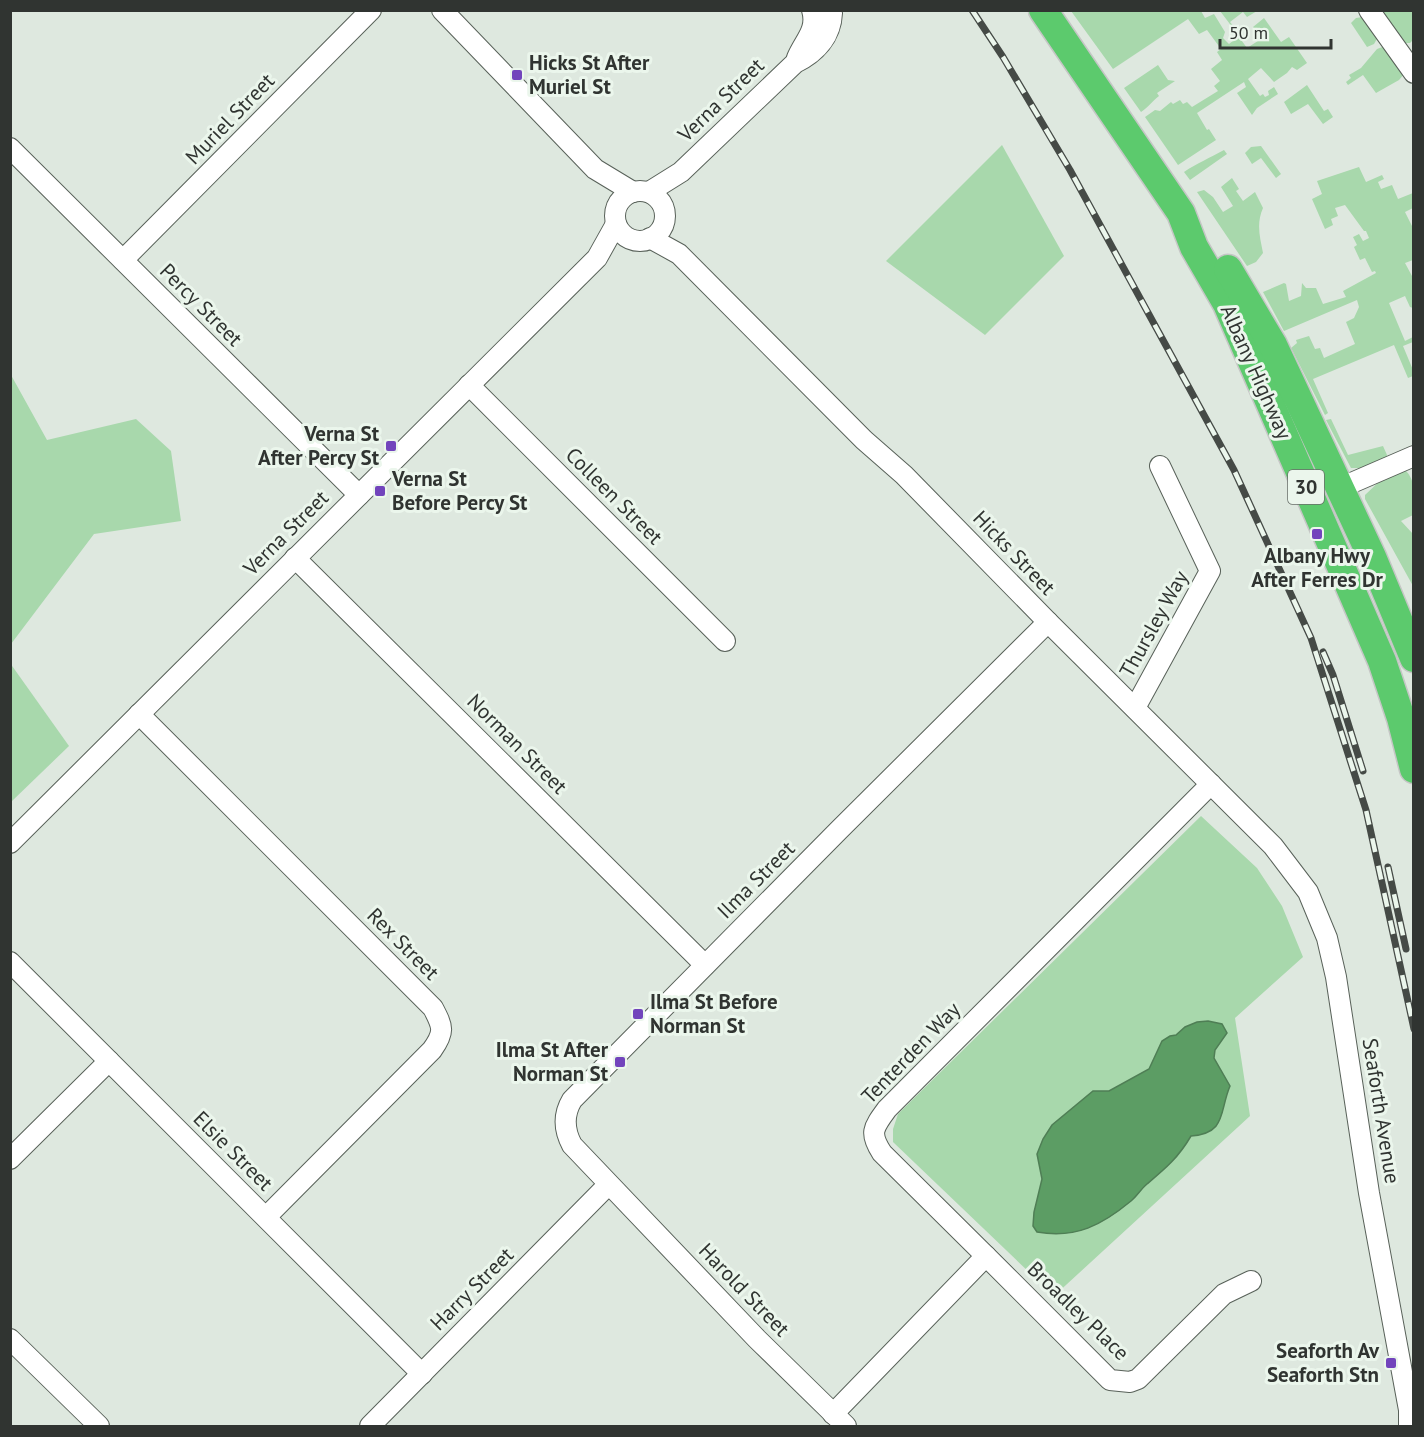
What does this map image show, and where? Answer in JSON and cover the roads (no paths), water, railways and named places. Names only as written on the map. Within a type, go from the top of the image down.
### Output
[{"type":"highway","name":"Albany Highway","points":[[1043,10],[1181,213],[1194,247],[1227,304],[1382,661],[1401,718],[1413,768]]},
{"type":"highway","name":"Albany Highway","points":[[1181,213],[1208,236],[1273,345],[1409,638],[1413,658]]},
{"type":"street","name":"Muriel Street","points":[[123,261],[371,10]]},
{"type":"street","points":[[442,10],[595,169],[659,200],[664,217],[660,229],[642,239],[620,232],[595,169]]},
{"type":"street","points":[[1369,10],[1413,74]]},
{"type":"street","name":"Verna Street","points":[[641,192],[681,172],[795,63],[809,56],[824,39],[831,25],[825,13]]},
{"type":"street","name":"Percy Street","points":[[10,148],[359,495]]},
{"type":"street","name":"Verna Street","points":[[664,217],[681,172]]},
{"type":"street","points":[[615,218],[621,199],[641,192]]},
{"type":"street","name":"Hicks Street","points":[[664,217],[679,254],[864,440],[904,475],[1273,846],[1308,892]]},
{"type":"street","name":"Verna Street","points":[[10,843],[597,258],[615,218]]},
{"type":"street","name":"Verna Street","points":[[597,258],[642,239]]},
{"type":"street","name":"Hicks Street","points":[[642,239],[679,254]]},
{"type":"street","name":"Colleen Street","points":[[469,385],[725,641]]},
{"type":"street","points":[[1340,488],[1413,456]]},
{"type":"street","name":"Thursley Way","points":[[1135,708],[1210,571],[1160,466]]},
{"type":"street","name":"Norman Street","points":[[295,558],[705,965]]},
{"type":"street","name":"Ilma Street","points":[[608,1185],[568,1138],[565,1128],[569,1104],[1048,622]]},
{"type":"street","name":"Rex Street","points":[[140,714],[433,1008],[440,1021],[442,1034],[432,1050],[266,1217]]},
{"type":"street","name":"Tenterden Way","points":[[986,1256],[882,1153],[874,1140],[875,1125],[887,1109],[1211,784]]},
{"type":"street","name":"Seaforth Avenue","points":[[1308,892],[1327,938],[1336,977],[1369,1193],[1411,1418]]},
{"type":"street","name":"Elsie Street","points":[[10,962],[422,1374]]},
{"type":"street","points":[[10,1159],[109,1061]]},
{"type":"street","name":"Harry Street","points":[[369,1426],[608,1185]]},
{"type":"street","name":"Harold Street","points":[[608,1185],[840,1420]]},
{"type":"street","points":[[840,1420],[986,1256]]},
{"type":"street","name":"Broadley Place","points":[[986,1256],[1110,1380],[1121,1382],[1138,1379],[1224,1294],[1251,1281]]},
{"type":"street","points":[[10,1339],[99,1426]]},
{"type":"railway","points":[[972,10],[1003,57],[1070,170],[1234,470],[1311,638],[1366,810],[1414,1029]]},
{"type":"railway","points":[[1323,652],[1333,675],[1363,771]]},
{"type":"railway","points":[[1388,867],[1406,949]]},
{"type":"place","name":"Hicks St After Muriel St","points":[[517,75]]},
{"type":"place","name":"Verna St After Percy St","points":[[391,446]]},
{"type":"place","name":"Verna St Before Percy St","points":[[380,491]]},
{"type":"place","name":"Albany Hwy After Ferres Dr","points":[[1317,534]]},
{"type":"place","name":"Ilma St Before Norman St","points":[[638,1014]]},
{"type":"place","name":"Ilma St After Norman St","points":[[620,1062]]},
{"type":"place","name":"Seaforth Av Seaforth Stn","points":[[1391,1363]]}]
